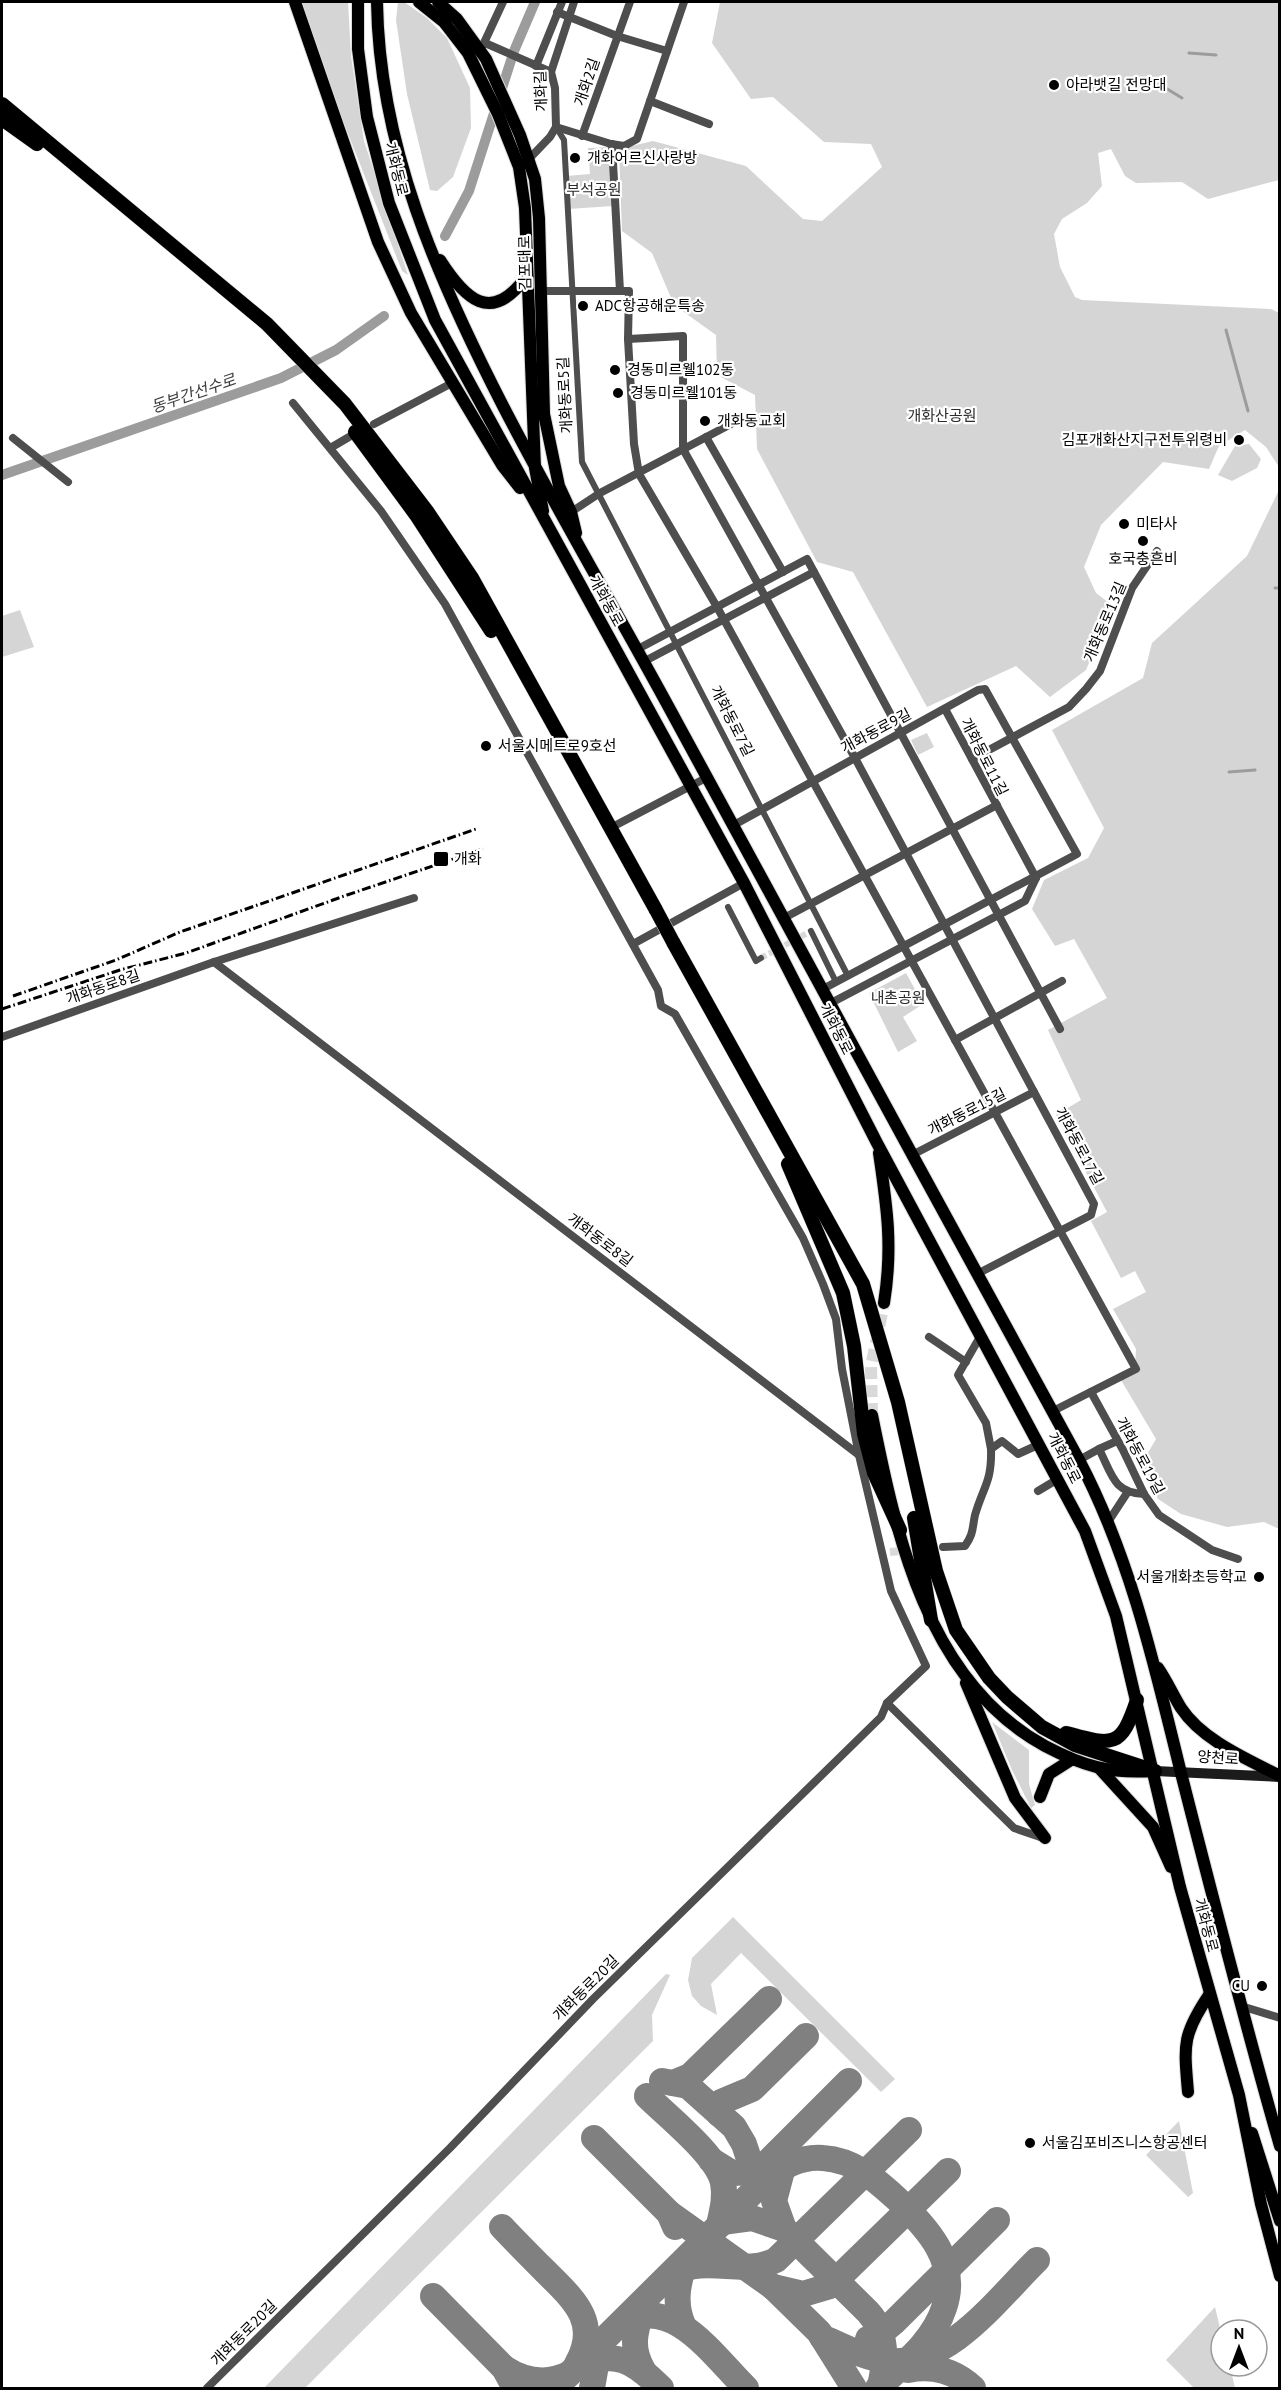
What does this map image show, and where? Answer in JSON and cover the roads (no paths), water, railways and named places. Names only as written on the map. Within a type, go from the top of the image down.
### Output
[{"type":"highway","points":[[2,104],[263,326],[340,405],[428,511],[472,578],[853,1286],[872,1336],[888,1395],[919,1538],[931,1620]]},
{"type":"highway","points":[[2,119],[52,155],[263,326]]},
{"type":"highway","points":[[670,944],[863,1284],[898,1402],[936,1571],[956,1630],[989,1678],[1042,1727],[1075,1745],[1155,1771]]},
{"type":"highway","points":[[788,1164],[843,1293],[854,1346],[864,1434],[874,1473],[900,1530]]},
{"type":"highway","points":[[1042,1727],[1081,1737],[1110,1741],[1120,1738],[1127,1730],[1137,1700]]},
{"type":"main road","points":[[295,2],[378,242],[411,313],[502,465],[544,521]]},
{"type":"main road","name":"개화동로","points":[[358,2],[358,49],[367,117],[389,204],[435,320],[744,883],[877,1143],[1085,1531],[1116,1616],[1155,1771],[1180,1887],[1209,1995],[1239,2095],[1265,2168],[1280,2222]]},
{"type":"main road","name":"개화동로","points":[[377,2],[377,48],[388,115],[400,168],[423,233],[459,321],[535,468],[680,727],[782,919],[1053,1411],[1108,1522],[1141,1611],[1241,2006],[1279,2146]]},
{"type":"main road","name":"김포대로","points":[[419,2],[456,36],[482,79],[514,154],[524,164],[538,199],[544,414],[559,486],[571,512],[579,546]]},
{"type":"main road","name":"김포대로","points":[[438,2],[486,49],[520,135],[524,164],[526,277],[535,468],[544,521]]},
{"type":"main road","points":[[423,233],[465,295],[489,303],[509,298],[526,277]]},
{"type":"main road","points":[[653,714],[662,714],[675,732],[680,727]]},
{"type":"main road","points":[[877,1143],[890,1227],[890,1253],[884,1302]]},
{"type":"main road","points":[[872,1415],[910,1565],[931,1620],[962,1673],[1010,1788],[1045,1838]]},
{"type":"main road","points":[[1153,1660],[1182,1709],[1199,1728],[1236,1753],[1280,1776]]},
{"type":"main road","points":[[962,1673],[1006,1721],[1071,1760],[1122,1773],[1155,1771]]},
{"type":"main road","points":[[1040,1797],[1048,1774],[1071,1760]]},
{"type":"main road","points":[[1100,1769],[1153,1827],[1180,1887]]},
{"type":"main road","name":"양천로","points":[[1155,1771],[1181,1770],[1280,1776]]},
{"type":"main road","points":[[1188,2092],[1186,2039],[1189,2027],[1209,1995]]},
{"type":"main road","name":"개화동로","points":[[1239,2095],[1261,2204],[1280,2276]]},
{"type":"street","points":[[503,2],[486,49],[526,61],[551,72]]},
{"type":"street","name":"개화길","points":[[536,66],[562,2]]},
{"type":"street","name":"개화길","points":[[524,164],[556,127],[555,88],[551,72],[574,2]]},
{"type":"street","name":"개화2길","points":[[582,136],[630,2]]},
{"type":"street","points":[[556,127],[624,146],[637,139],[684,2]]},
{"type":"street","points":[[558,12],[617,36],[667,51]]},
{"type":"street","points":[[650,101],[709,124]]},
{"type":"street","name":"개화동로5길","points":[[556,127],[564,140],[582,462],[600,493]]},
{"type":"street","points":[[612,144],[620,291]]},
{"type":"street","points":[[541,291],[629,291],[628,339],[634,444],[639,474],[717,607],[1136,1369],[1053,1411]]},
{"type":"street","points":[[628,339],[683,336],[683,449],[855,758],[1034,1092]]},
{"type":"street","points":[[374,424],[452,383]]},
{"type":"street","points":[[293,403],[332,447],[381,511],[445,604],[658,990],[661,1006],[675,1014],[803,1238],[836,1319],[842,1370],[859,1455]]},
{"type":"street","points":[[571,512],[600,493],[731,424]]},
{"type":"street","points":[[332,447],[349,437]]},
{"type":"street","points":[[706,437],[783,572]]},
{"type":"street","points":[[17,441],[68,482]]},
{"type":"street","name":"개화동로7길","points":[[600,493],[761,809]]},
{"type":"street","name":"개화동로13길","points":[[972,759],[1069,707],[1086,689],[1100,671],[1132,588],[1157,551]]},
{"type":"street","points":[[636,650],[807,559],[1060,1029]]},
{"type":"street","points":[[643,662],[814,572]]},
{"type":"street","name":"개화동로9길","points":[[732,826],[978,690],[985,689],[1014,738]]},
{"type":"street","name":"개화동로11길","points":[[782,919],[997,805],[945,709]]},
{"type":"street","points":[[821,990],[1036,878],[1077,854],[1014,738]]},
{"type":"street","points":[[618,824],[669,795],[706,778]]},
{"type":"street","points":[[997,805],[1036,878]]},
{"type":"street","points":[[761,809],[848,975]]},
{"type":"street","points":[[829,1004],[1025,901],[1036,878]]},
{"type":"street","points":[[633,944],[744,883]]},
{"type":"street","name":"개화동로8길","points":[[2,1037],[214,962],[414,898]]},
{"type":"street","points":[[728,907],[756,960],[761,958]]},
{"type":"street","points":[[811,931],[836,982]]},
{"type":"street","name":"개화동로8길","points":[[214,962],[859,1455]]},
{"type":"street","points":[[954,1040],[1062,981]]},
{"type":"street","name":"개화동로15길","points":[[912,1155],[1034,1092]]},
{"type":"street","name":"개화동로17길","points":[[977,1274],[1091,1215],[1094,1204],[1034,1092]]},
{"type":"street","points":[[943,1547],[965,1546],[974,1533],[975,1515],[992,1472],[992,1449],[986,1423],[958,1375],[981,1334]]},
{"type":"street","points":[[929,1337],[966,1362]]},
{"type":"street","name":"개화동로19길","points":[[1091,1392],[1144,1494],[1159,1515],[1212,1550],[1238,1559]]},
{"type":"street","points":[[992,1449],[1002,1441],[1018,1454],[1040,1444]]},
{"type":"street","name":"개화동로","points":[[1079,1460],[1117,1441]]},
{"type":"street","points":[[1099,1449],[1119,1488],[1128,1493],[1144,1494]]},
{"type":"street","name":"개화동로20길","points":[[207,2388],[450,2148],[602,1990],[881,1717],[887,1703],[926,1666],[891,1591],[886,1553],[859,1455]]},
{"type":"street","points":[[1038,1491],[1058,1479]]},
{"type":"street","points":[[1108,1522],[1128,1493]]},
{"type":"street","points":[[887,1703],[1014,1828],[1045,1838]]},
{"type":"street","points":[[1241,2006],[1280,2018]]},
{"type":"waterway","name":"동부간선수로","points":[[445,236],[469,191],[514,51],[535,2]]},
{"type":"waterway","points":[[1189,53],[1216,55]]},
{"type":"waterway","points":[[1159,84],[1182,98]]},
{"type":"waterway","name":"동부간선수로","points":[[2,475],[281,378],[336,350],[384,316]]},
{"type":"waterway","points":[[1226,330],[1248,411]]},
{"type":"waterway","points":[[1275,588],[1280,588]]},
{"type":"waterway","points":[[1229,772],[1255,770]]},
{"type":"tunnel","points":[[761,958],[811,931]]},
{"type":"tunnel","points":[[872,1415],[871,1367],[884,1303]]},
{"type":"tunnel","points":[[890,1552],[909,1550]]},
{"type":"railway","points":[[13,996],[116,960],[180,932],[476,829]]},
{"type":"railway","points":[[2,1009],[120,970],[186,953],[483,849]]},
{"type":"place","name":"아라뱃길 전망대","points":[[1054,85]]},
{"type":"place","name":"개화어르신사랑방","points":[[575,158]]},
{"type":"place","name":"ADC항공해운특송","points":[[583,306]]},
{"type":"place","name":"경동미르웰102동","points":[[615,370]]},
{"type":"place","name":"경동미르웰101동","points":[[618,393]]},
{"type":"place","name":"개화동교회","points":[[705,421]]},
{"type":"place","name":"김포개화산지구전투위령비","points":[[1239,440]]},
{"type":"place","name":"미타사","points":[[1124,524]]},
{"type":"place","name":"호국충흔비","points":[[1143,541]]},
{"type":"place","name":"서울시메트로9호선","points":[[486,746]]},
{"type":"place","name":"개화","points":[[441,859]]},
{"type":"place","name":"서울개화초등학교","points":[[1259,1577]]},
{"type":"place","name":"CU","points":[[1262,1986]]},
{"type":"place","name":"서울김포비즈니스항공센터","points":[[1030,2143]]},
{"type":"park label","name":"부석공원","points":[[594,190]]},
{"type":"park label","name":"개화산공원","points":[[942,416]]},
{"type":"park label","name":"내촌공원","points":[[898,998]]}]
